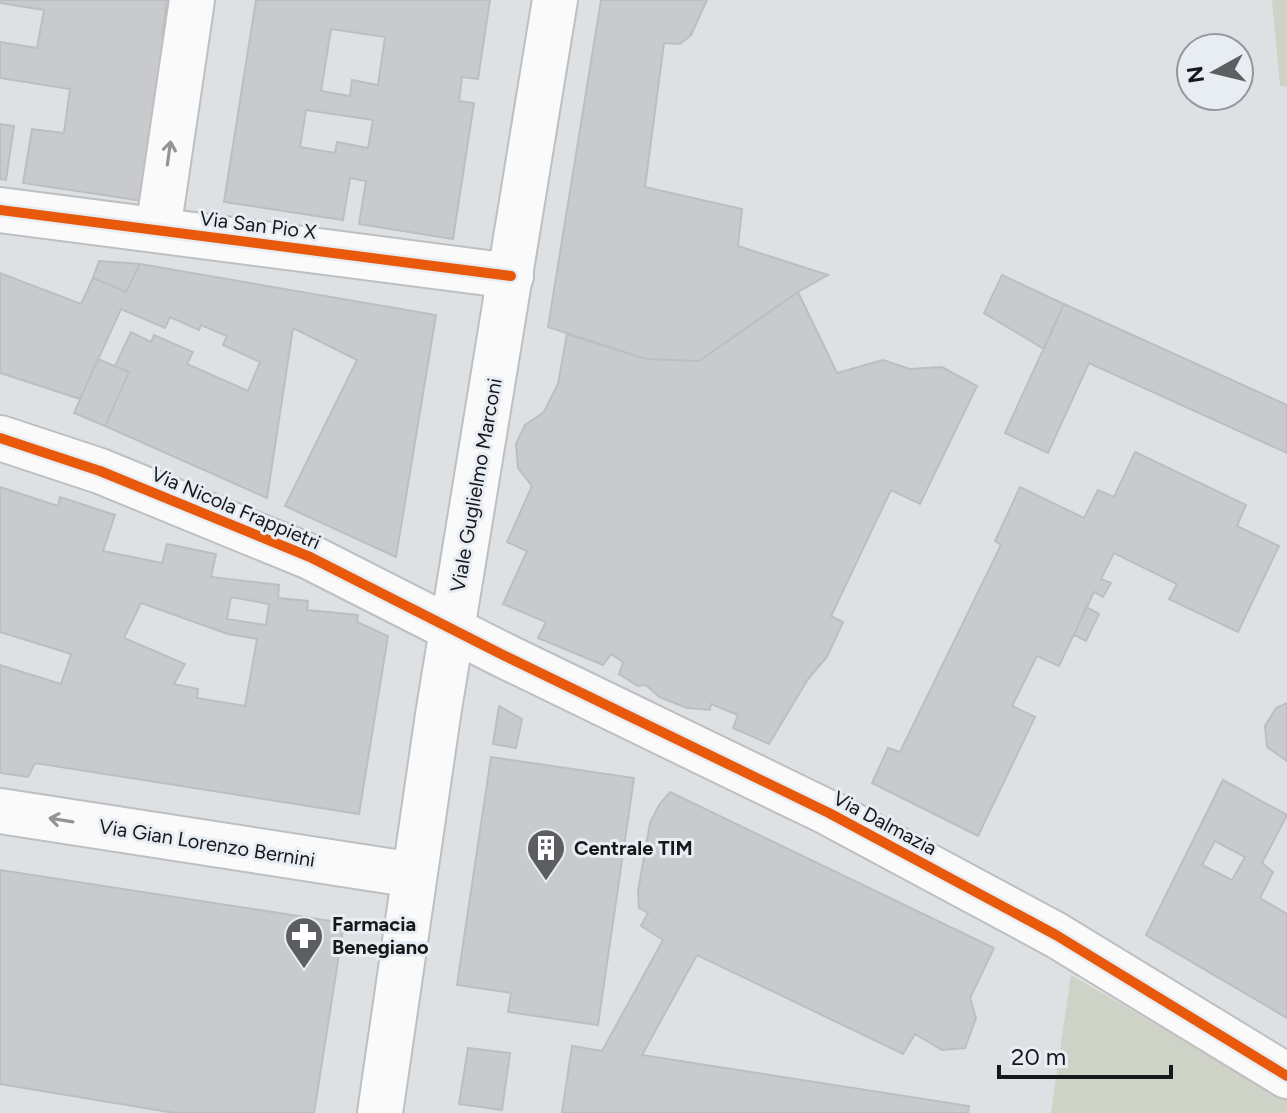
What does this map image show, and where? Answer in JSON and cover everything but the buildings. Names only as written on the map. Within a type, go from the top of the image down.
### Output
[{"type":"street","points":[[158,230],[192,0]]},
{"type":"street","name":"Viale Guglielmo Marconi","points":[[380,1113],[452,628],[555,0]]},
{"type":"street","name":"Via San Pio X","points":[[0,210],[511,276]]},
{"type":"street","name":"Via Nicola Frappietri","points":[[0,438],[100,471],[310,557],[452,628]]},
{"type":"street","name":"Via Dalmazia","points":[[452,628],[829,813],[1056,935],[1287,1076]]},
{"type":"street","name":"Via Gian Lorenzo Bernini","points":[[0,811],[414,875]]},
{"type":"shaded area","points":[[1272,0],[1287,0],[1287,87],[1280,86]]},
{"type":"shaded area","points":[[1071,975],[1287,1099],[1287,1113],[1051,1113]]},
{"type":"cycle path","points":[[0,210],[511,276]]},
{"type":"cycle path","points":[[0,438],[100,471],[310,557],[503,655],[829,813],[1056,935],[1287,1076]]},
{"type":"place","name":"Centrale TIM","points":[[546,882]]},
{"type":"place","name":"Farmacia Benegiano","points":[[304,970]]}]
